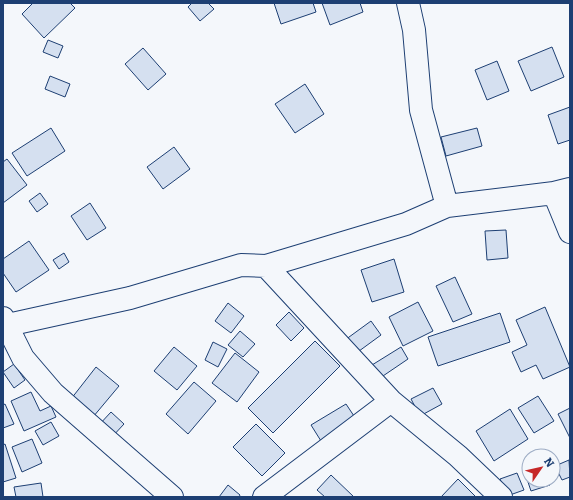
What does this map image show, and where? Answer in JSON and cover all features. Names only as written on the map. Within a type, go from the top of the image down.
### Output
[{"type":"street","points":[[408,3],[414,30],[421,110],[447,206]]},
{"type":"street","points":[[172,497],[53,393],[23,358],[4,323],[130,298],[241,266],[266,266],[406,224],[447,206],[562,191],[570,232]]},
{"type":"street","points":[[266,266],[391,401],[458,456],[501,497]]},
{"type":"street","points":[[264,497],[391,401]]},
{"type":"building","points":[[33,3],[70,3],[75,8],[44,38],[22,14]]},
{"type":"building","points":[[192,3],[208,3],[214,9],[200,21],[188,7]]},
{"type":"building","points":[[274,3],[313,3],[316,12],[281,24]]},
{"type":"building","points":[[322,3],[360,3],[363,12],[330,25]]},
{"type":"building","points":[[48,40],[63,46],[58,58],[43,52]]},
{"type":"building","points":[[552,47],[564,77],[531,91],[518,61]]},
{"type":"building","points":[[143,48],[166,74],[148,90],[125,64]]},
{"type":"building","points":[[497,61],[509,91],[487,100],[475,70]]},
{"type":"building","points":[[50,76],[70,84],[65,97],[45,89]]},
{"type":"building","points":[[305,84],[324,114],[295,133],[275,104]]},
{"type":"building","points":[[570,107],[570,140],[558,144],[548,115]]},
{"type":"building","points":[[51,128],[65,151],[27,176],[12,153]]},
{"type":"building","points":[[477,128],[482,146],[446,156],[441,137]]},
{"type":"building","points":[[174,147],[190,169],[163,189],[147,167]]},
{"type":"building","points":[[7,159],[27,185],[3,203],[3,162]]},
{"type":"building","points":[[40,193],[48,204],[37,212],[29,201]]},
{"type":"building","points":[[90,203],[106,228],[87,240],[71,216]]},
{"type":"building","points":[[506,230],[508,258],[487,260],[485,231]]},
{"type":"building","points":[[29,241],[49,270],[16,292],[3,273],[3,259]]},
{"type":"building","points":[[64,253],[69,262],[59,269],[53,260]]},
{"type":"building","points":[[394,259],[404,292],[372,302],[361,270]]},
{"type":"building","points":[[455,277],[472,314],[453,322],[436,286]]},
{"type":"building","points":[[418,302],[433,331],[403,346],[389,317]]},
{"type":"building","points":[[228,303],[244,316],[231,333],[215,321]]},
{"type":"building","points":[[545,307],[570,367],[543,379],[536,365],[521,372],[512,352],[527,345],[516,320]]},
{"type":"building","points":[[289,312],[304,328],[291,341],[276,325]]},
{"type":"building","points":[[500,313],[510,342],[438,366],[428,337]]},
{"type":"building","points":[[371,321],[381,335],[355,354],[345,340]]},
{"type":"building","points":[[240,331],[255,344],[243,357],[228,345]]},
{"type":"building","points":[[315,341],[340,366],[273,433],[248,408]]},
{"type":"building","points":[[213,342],[227,349],[218,367],[205,360]]},
{"type":"building","points":[[174,347],[197,366],[177,390],[154,371]]},
{"type":"building","points":[[401,347],[408,359],[380,378],[372,365]]},
{"type":"building","points":[[235,353],[259,372],[237,402],[212,383]]},
{"type":"building","points":[[14,364],[25,380],[14,388],[3,372]]},
{"type":"building","points":[[96,367],[119,386],[93,417],[71,399]]},
{"type":"building","points":[[194,382],[216,401],[188,434],[166,414]]},
{"type":"building","points":[[433,388],[442,404],[420,416],[411,399]]},
{"type":"building","points":[[31,392],[40,411],[51,406],[56,417],[24,431],[11,401]]},
{"type":"building","points":[[538,396],[554,421],[534,433],[518,408]]},
{"type":"building","points":[[5,404],[14,424],[3,428],[3,405]]},
{"type":"building","points":[[346,404],[356,419],[321,441],[311,425]]},
{"type":"building","points":[[570,408],[570,438],[558,414]]},
{"type":"building","points":[[510,409],[528,439],[494,461],[476,431]]},
{"type":"building","points":[[111,412],[124,424],[111,438],[98,426]]},
{"type":"building","points":[[51,422],[59,436],[43,445],[35,431]]},
{"type":"building","points":[[256,424],[285,453],[262,476],[233,447]]},
{"type":"building","points":[[32,439],[42,463],[22,472],[12,447]]},
{"type":"building","points":[[5,444],[16,478],[3,482],[3,445]]},
{"type":"building","points":[[569,460],[570,477],[562,480],[561,478],[561,463]]},
{"type":"building","points":[[517,473],[521,483],[521,488],[523,488],[524,490],[507,496],[500,479]]},
{"type":"building","points":[[331,475],[354,497],[325,497],[317,490]]},
{"type":"building","points":[[458,479],[476,497],[441,497]]},
{"type":"building","points":[[41,483],[43,497],[16,497],[14,487]]},
{"type":"building","points":[[228,485],[240,495],[239,497],[219,497]]},
{"type":"building","points":[[530,488],[540,488],[531,491]]}]
